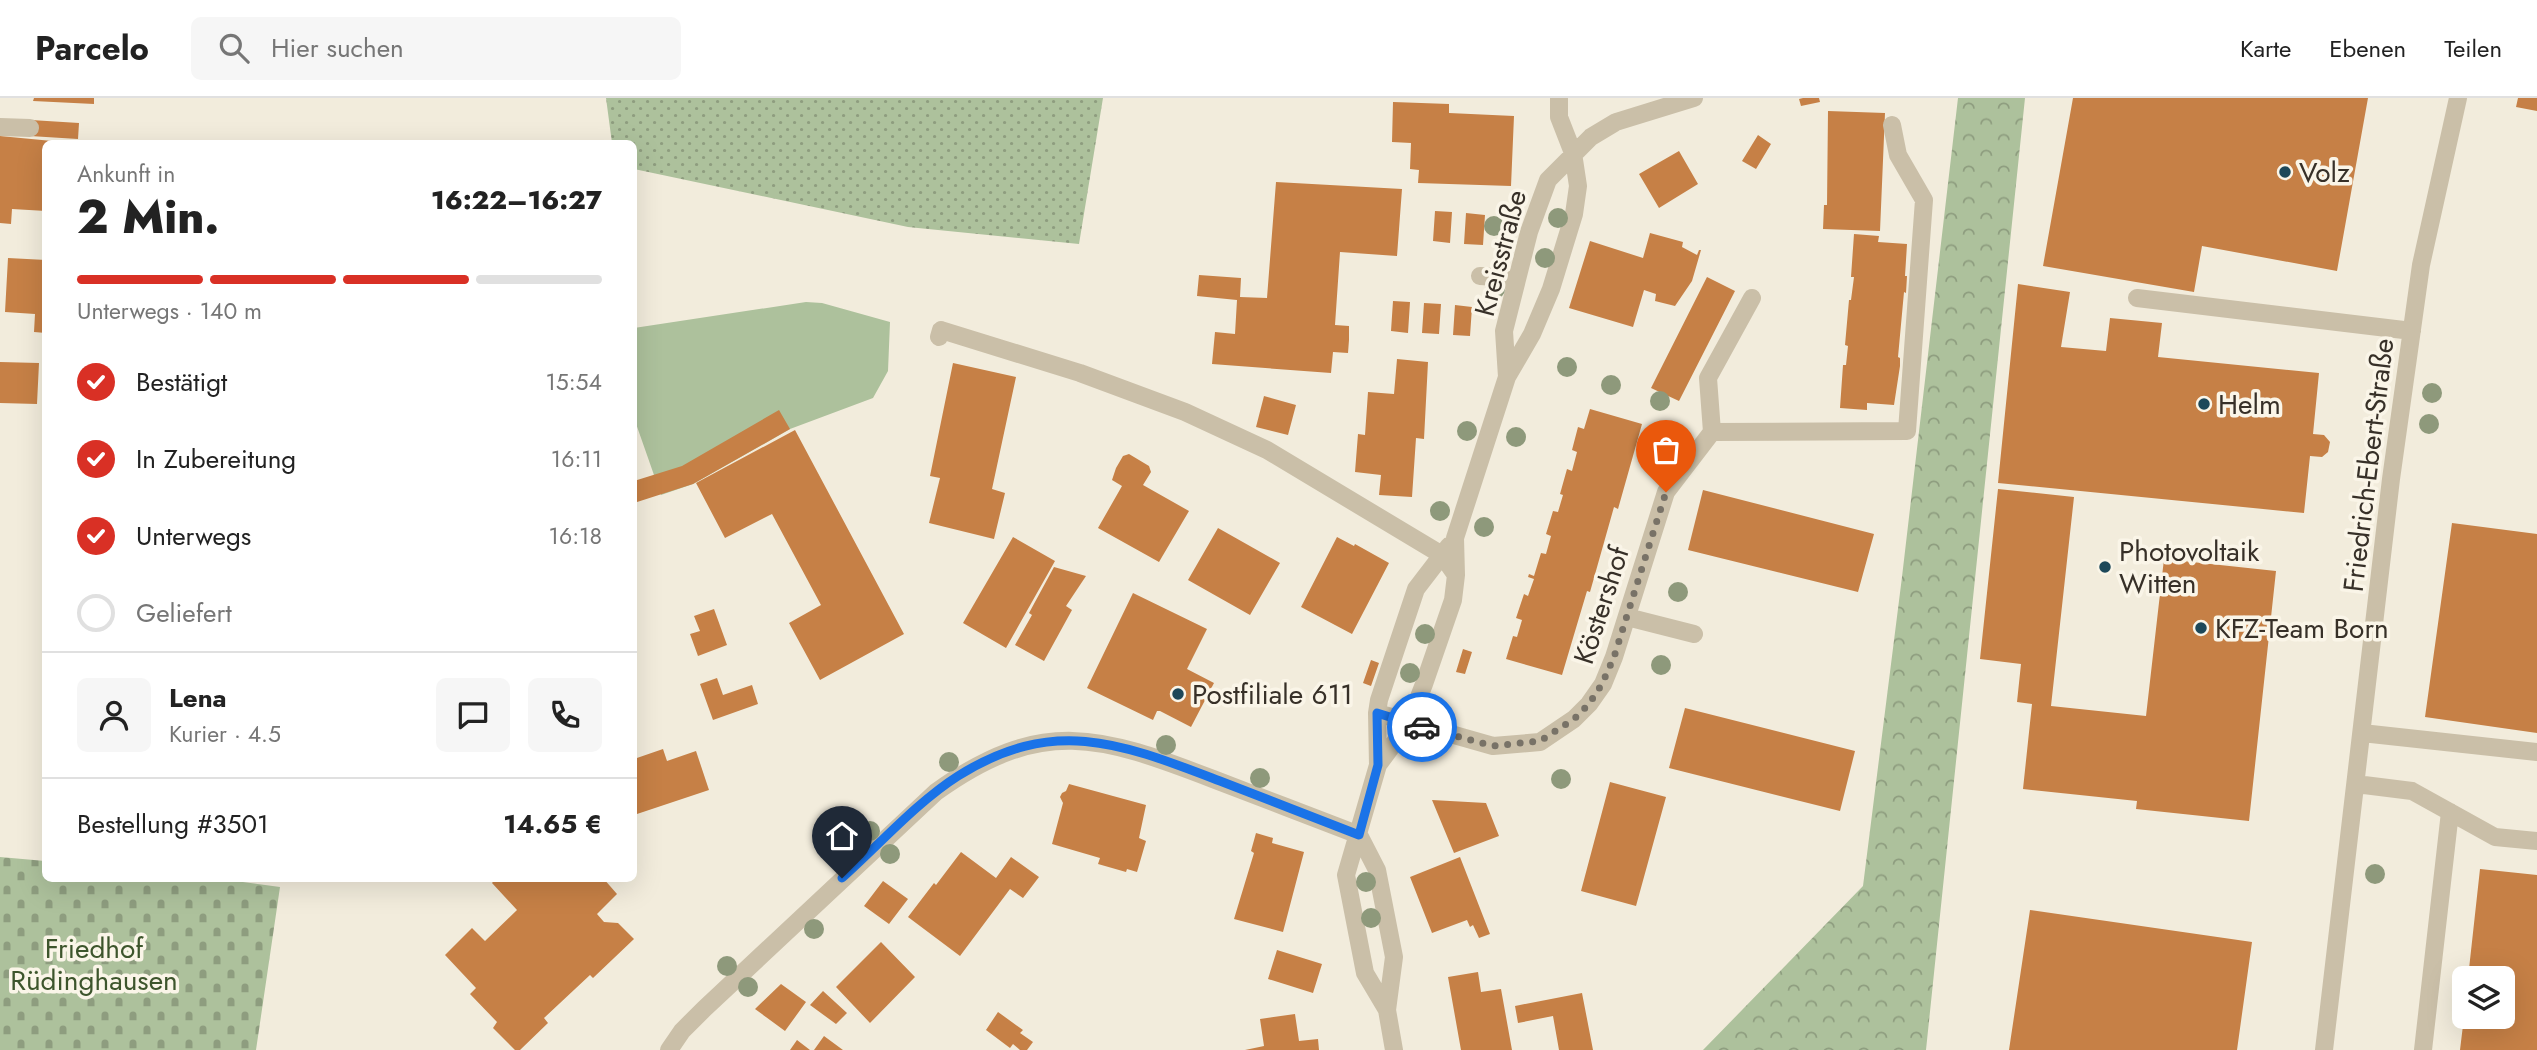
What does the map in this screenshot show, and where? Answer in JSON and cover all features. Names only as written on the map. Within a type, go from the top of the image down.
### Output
[{"type":"street","points":[[1559,98],[1559,117],[1573,153]]},
{"type":"street","name":"Kreisstraße","points":[[1507,377],[1504,331],[1515,282],[1548,180],[1591,136],[1616,122],[1694,98]]},
{"type":"street","name":"Friedrich-Ebert-Straße","points":[[2324,1050],[2391,479],[2421,265],[2458,98]]},
{"type":"street","points":[[1752,299],[1708,378],[1712,432],[1907,431],[1924,200],[1898,155],[1892,125]]},
{"type":"street","points":[[0,127],[30,128]]},
{"type":"street","name":"Kreisstraße","points":[[1378,765],[1409,723],[1453,600],[1456,575],[1455,538],[1507,377],[1532,334],[1551,289],[1574,214],[1578,187],[1573,153]]},
{"type":"street","points":[[1480,276],[1515,282]]},
{"type":"street","points":[[2137,298],[2412,331]]},
{"type":"street","points":[[939,337],[941,330],[1055,365],[1185,412],[1267,450],[1442,555],[1456,575]]},
{"type":"street","name":"Köstershof","points":[[1377,713],[1493,746],[1540,741],[1574,719],[1589,704],[1611,666],[1666,492],[1712,432]]},
{"type":"street","name":"Kreisstraße","points":[[1387,1010],[1366,973],[1346,875],[1378,765],[1377,713],[1416,589],[1455,538]]},
{"type":"street","points":[[1627,617],[1694,634]]},
{"type":"street","points":[[2362,733],[2537,752]]},
{"type":"street","points":[[669,1050],[682,1031],[704,1009],[936,792],[958,776],[1006,751],[1034,744],[1076,740],[1141,751],[1359,835]]},
{"type":"street","points":[[2356,784],[2412,791],[2495,837],[2537,841]]},
{"type":"street","points":[[2423,1050],[2450,812]]},
{"type":"street","name":"Kreisstraße","points":[[1359,835],[1377,870],[1394,957],[1387,1010],[1394,1050]]},
{"type":"green space","points":[[606,98],[1103,98],[1079,244],[908,227],[637,170],[637,140],[612,140]]},
{"type":"green space","points":[[1958,98],[2025,98],[1926,1050],[1703,1050],[1863,886]]},
{"type":"green space","points":[[806,302],[822,303],[890,322],[888,371],[873,398],[790,429],[693,484],[661,495],[637,427],[637,328]]},
{"type":"green space","name":"Friedhof Rüdinghausen","points":[[0,857],[42,861],[42,882],[243,882],[280,887],[256,1050],[0,1050]]},
{"type":"building","points":[[34,98],[94,98],[94,104],[33,101]]},
{"type":"building","points":[[1819,98],[1820,102],[1801,106],[1799,99]]},
{"type":"building","points":[[2073,98],[2368,98],[2337,271],[2202,246],[2194,292],[2043,266]]},
{"type":"building","points":[[2518,98],[2537,98],[2537,111],[2516,107]]},
{"type":"building","points":[[1393,102],[1449,104],[1449,113],[1514,116],[1511,186],[1418,183],[1419,170],[1410,169],[1411,143],[1392,142]]},
{"type":"building","points":[[1828,111],[1885,113],[1880,231],[1823,229],[1824,205],[1827,205]]},
{"type":"building","points":[[31,120],[79,123],[78,139],[30,136]]},
{"type":"building","points":[[1758,135],[1771,144],[1756,169],[1742,161]]},
{"type":"building","points":[[0,136],[42,140],[42,211],[12,209],[11,224],[0,223]]},
{"type":"building","points":[[1679,151],[1698,184],[1659,208],[1639,174]]},
{"type":"building","points":[[1276,182],[1402,189],[1397,256],[1340,252],[1335,325],[1349,326],[1349,340],[1348,353],[1333,352],[1331,373],[1212,364],[1215,332],[1235,334],[1237,300],[1197,296],[1199,275],[1241,278],[1240,297],[1267,298]]},
{"type":"building","points":[[1435,211],[1452,212],[1450,243],[1433,241]]},
{"type":"building","points":[[1466,213],[1485,215],[1483,245],[1464,244]]},
{"type":"building","points":[[1650,233],[1683,242],[1682,247],[1697,255],[1701,250],[1692,281],[1675,306],[1655,301],[1656,294],[1644,290],[1633,327],[1569,308],[1590,241],[1643,258]]},
{"type":"building","points":[[1854,234],[1879,236],[1878,242],[1907,244],[1906,293],[1904,292],[1898,357],[1900,366],[1894,405],[1867,403],[1867,410],[1840,408],[1843,365],[1846,365],[1848,346],[1845,345],[1849,300],[1854,277],[1851,277]]},
{"type":"building","points":[[8,258],[42,260],[42,333],[34,332],[35,314],[5,312]]},
{"type":"building","points":[[1707,277],[1735,291],[1679,401],[1651,388]]},
{"type":"building","name":"Helm","points":[[2018,284],[2070,292],[2061,347],[2106,351],[2110,318],[2162,323],[2158,357],[2319,373],[2313,434],[2324,435],[2330,442],[2328,452],[2322,457],[2310,456],[2304,513],[1998,483]]},
{"type":"building","points":[[1393,301],[1410,302],[1408,333],[1391,331]]},
{"type":"building","points":[[1424,303],[1441,304],[1439,334],[1422,333]]},
{"type":"building","points":[[1455,305],[1472,307],[1470,336],[1453,335]]},
{"type":"building","points":[[1397,359],[1428,362],[1424,439],[1416,438],[1412,497],[1379,495],[1381,475],[1355,472],[1358,434],[1365,435],[1368,392],[1394,394]]},
{"type":"building","points":[[0,362],[39,363],[37,404],[0,403]]},
{"type":"building","points":[[953,363],[1016,377],[992,489],[1005,493],[994,539],[929,523],[940,478],[930,476]]},
{"type":"building","points":[[1264,396],[1296,405],[1288,435],[1256,427]]},
{"type":"building","points":[[1590,409],[1642,424],[1618,509],[1614,507],[1590,592],[1587,591],[1562,675],[1506,659],[1513,636],[1517,637],[1522,620],[1516,618],[1524,594],[1528,596],[1534,579],[1528,577],[1529,574],[1534,576],[1541,553],[1546,554],[1551,536],[1546,534],[1553,511],[1558,512],[1567,469],[1572,471],[1577,452],[1572,450],[1578,427],[1584,429]]},
{"type":"building","points":[[779,410],[790,429],[693,484],[637,502],[637,480],[682,466]]},
{"type":"building","points":[[795,430],[904,634],[820,680],[789,623],[821,605],[772,514],[725,538],[696,483]]},
{"type":"building","points":[[1129,454],[1149,466],[1151,472],[1143,485],[1189,511],[1159,562],[1098,528],[1122,486],[1112,480],[1116,468],[1123,456]]},
{"type":"building","points":[[1998,489],[2074,497],[2051,706],[2146,716],[2164,559],[2276,571],[2249,821],[2136,809],[2137,801],[2023,789],[2032,704],[2017,702],[2021,664],[1980,659]]},
{"type":"building","points":[[1703,490],[1874,534],[1858,592],[1688,550]]},
{"type":"building","points":[[2452,523],[2537,534],[2537,733],[2425,717]]},
{"type":"building","points":[[1218,528],[1280,563],[1250,615],[1188,580]]},
{"type":"building","points":[[1013,537],[1055,561],[1006,648],[963,623]]},
{"type":"building","points":[[1337,537],[1389,563],[1352,634],[1301,607]]},
{"type":"building","points":[[1054,567],[1086,576],[1066,606],[1072,610],[1044,661],[1015,645]]},
{"type":"building","points":[[1133,593],[1207,629],[1187,669],[1214,683],[1191,727],[1160,711],[1157,711],[1153,720],[1087,688]]},
{"type":"building","points":[[714,609],[727,645],[698,656],[690,634],[700,631],[694,616]]},
{"type":"building","points":[[1463,649],[1472,652],[1465,674],[1456,672]]},
{"type":"building","points":[[1371,660],[1379,663],[1371,686],[1363,683]]},
{"type":"building","points":[[717,678],[723,695],[752,685],[758,704],[713,720],[700,684]]},
{"type":"building","points":[[1685,708],[1855,751],[1840,811],[1669,768]]},
{"type":"building","points":[[663,749],[667,761],[696,751],[709,790],[637,814],[637,758]]},
{"type":"building","points":[[1610,782],[1666,797],[1636,906],[1581,891]]},
{"type":"building","points":[[1069,784],[1146,805],[1139,838],[1146,841],[1137,872],[1127,869],[1126,872],[1098,864],[1100,858],[1052,844],[1063,803],[1060,797]]},
{"type":"building","points":[[1432,800],[1486,803],[1499,836],[1454,853]]},
{"type":"building","points":[[1256,833],[1273,838],[1272,843],[1304,852],[1283,932],[1234,919],[1254,853],[1251,851]]},
{"type":"building","points":[[961,852],[996,878],[1011,857],[1039,877],[1023,898],[1010,889],[960,956],[908,917]]},
{"type":"building","points":[[1460,857],[1490,934],[1479,938],[1473,925],[1470,927],[1467,920],[1432,933],[1410,877]]},
{"type":"building","points":[[2480,869],[2537,875],[2537,1050],[2460,1050],[2463,1029],[2515,1029],[2515,966],[2469,966]]},
{"type":"building","points":[[883,881],[908,899],[889,924],[864,906]]},
{"type":"building","points":[[606,882],[617,894],[597,914],[604,922],[618,923],[634,939],[593,978],[590,975],[544,1018],[548,1023],[520,1050],[515,1050],[493,1028],[497,1022],[470,994],[476,988],[445,955],[472,928],[485,941],[517,910],[492,883]]},
{"type":"building","points":[[2030,910],[2252,942],[2237,1050],[2009,1050]]},
{"type":"building","points":[[881,942],[915,977],[870,1023],[836,987]]},
{"type":"building","points":[[1277,950],[1322,964],[1313,993],[1268,979]]},
{"type":"building","points":[[1478,972],[1481,992],[1501,989],[1512,1050],[1461,1050],[1448,977]]},
{"type":"building","points":[[781,984],[806,1002],[785,1031],[755,1009]]},
{"type":"building","points":[[823,991],[847,1013],[836,1024],[810,1005]]},
{"type":"building","points":[[1582,993],[1593,1050],[1559,1050],[1553,1016],[1518,1023],[1515,1006]]},
{"type":"building","points":[[998,1012],[1023,1030],[1020,1033],[1033,1042],[1027,1050],[1020,1050],[1013,1044],[1010,1048],[986,1030]]},
{"type":"building","points":[[1295,1014],[1299,1041],[1318,1039],[1319,1050],[1245,1050],[1264,1046],[1260,1019]]},
{"type":"building","points":[[824,1036],[843,1050],[814,1050]]},
{"type":"building","points":[[797,1040],[810,1050],[790,1050]]},
{"type":"way so far","points":[[1422,727],[1493,746],[1540,741],[1574,719],[1589,704],[1602,684],[1614,657],[1666,492]]},
{"type":"place","name":"Volz","points":[[2285,172]]},
{"type":"place","name":"Helm","points":[[2204,404]]},
{"type":"place","name":"Photovoltaik Witten","points":[[2105,567]]},
{"type":"place","name":"KFZ-Team Born","points":[[2201,628]]},
{"type":"place","name":"Postfiliale 611","points":[[1178,694]]},
{"type":"route","points":[[842,878],[936,792],[958,776],[1006,751],[1063,740],[1088,741],[1141,751],[1359,835],[1378,765],[1377,713],[1422,727]]}]
